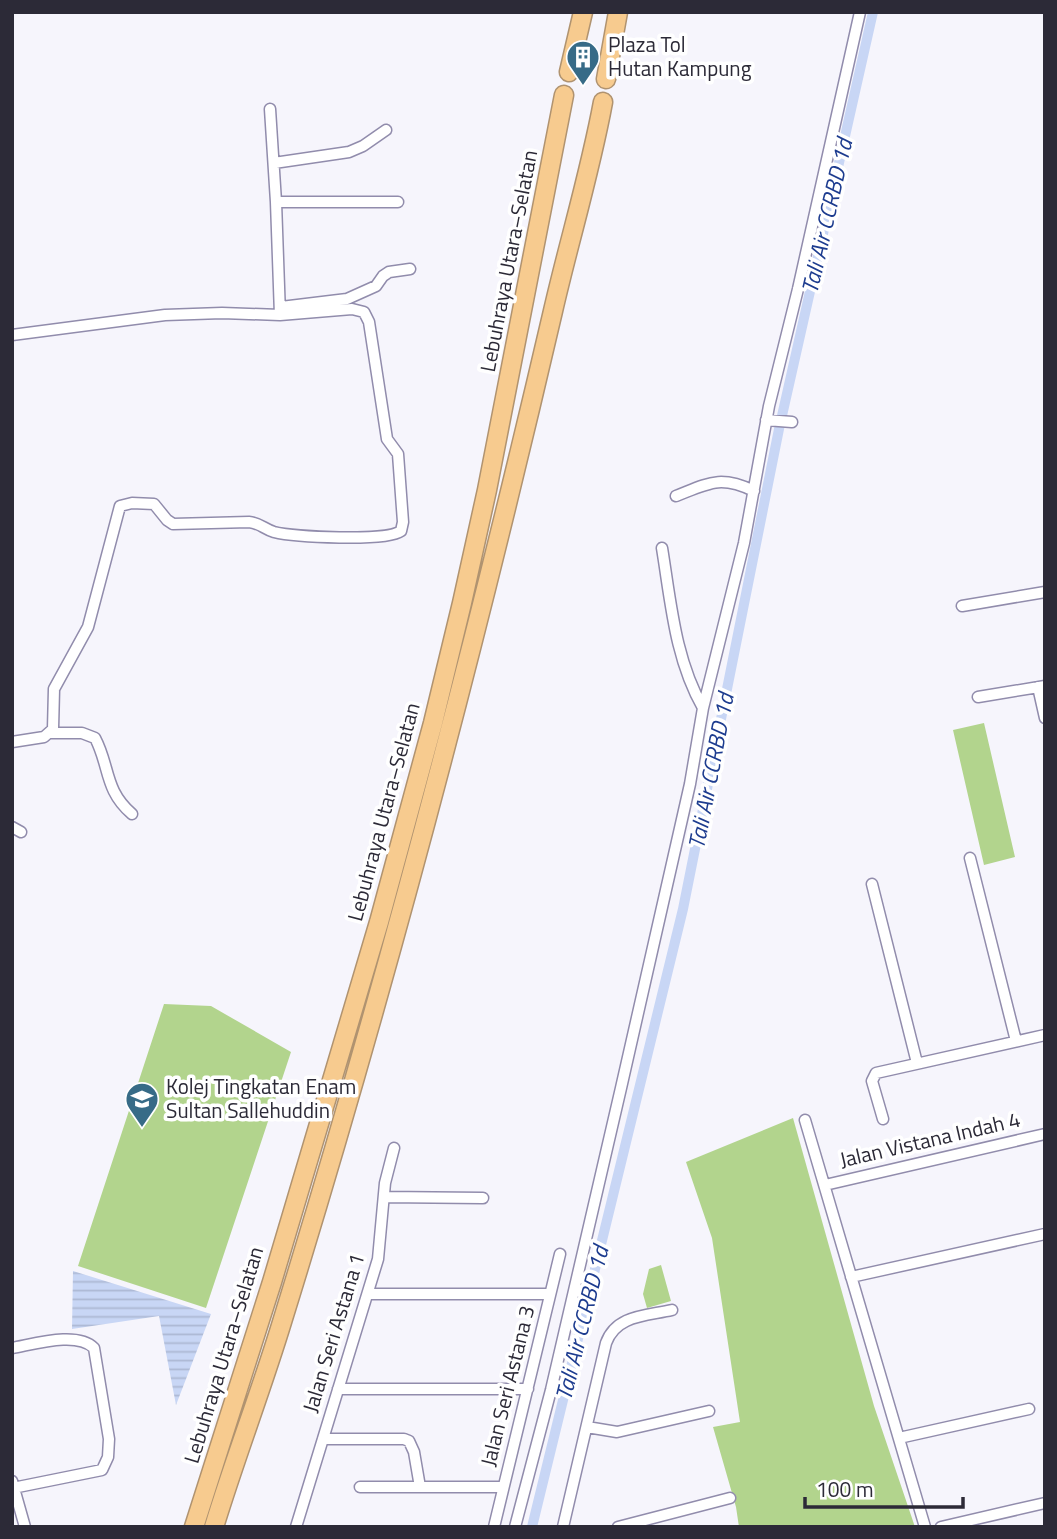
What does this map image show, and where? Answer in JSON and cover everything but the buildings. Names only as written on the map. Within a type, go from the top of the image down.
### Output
[{"type":"highway","points":[[569,72],[583,12]]},
{"type":"highway","points":[[606,79],[618,12]]},
{"type":"highway","name":"Lebuhraya Utara–Selatan","points":[[194,1527],[269,1294],[379,922],[433,723],[490,476],[564,95]]},
{"type":"highway","name":"Lebuhraya Utara–Selatan","points":[[214,1527],[282,1324],[383,976],[460,697],[554,306],[588,179],[603,102]]},
{"type":"street","points":[[515,1527],[554,1377],[690,784],[703,708],[737,574],[860,12]]},
{"type":"street","points":[[270,108],[280,311]]},
{"type":"street","points":[[274,163],[349,152],[386,130]]},
{"type":"street","points":[[276,202],[398,202]]},
{"type":"street","points":[[280,311],[347,299],[376,286],[389,272],[410,269]]},
{"type":"street","points":[[12,335],[165,315],[352,309],[364,312],[368,316],[387,439],[397,450],[399,458],[403,522],[401,531],[388,537],[276,532],[259,523],[249,522],[173,524],[154,504],[132,503],[120,506],[88,627],[56,683],[55,723],[50,733]]},
{"type":"street","points":[[770,420],[789,421]]},
{"type":"street","points":[[676,496],[722,481],[735,482],[754,491]]},
{"type":"street","points":[[662,548],[670,613],[689,677],[703,708]]},
{"type":"street","points":[[962,606],[1045,592]]},
{"type":"street","points":[[978,697],[1042,687],[1045,718]]},
{"type":"street","points":[[12,742],[50,733],[82,733],[95,738],[111,789],[132,814]]},
{"type":"street","points":[[970,858],[1016,1041]]},
{"type":"street","points":[[872,884],[917,1063]]},
{"type":"street","points":[[883,1119],[872,1081],[873,1075],[1045,1035]]},
{"type":"street","points":[[805,1120],[925,1527]]},
{"type":"street","name":"Jalan Vistana Indah 4","points":[[825,1185],[1045,1134]]},
{"type":"street","name":"Jalan Seri Astana 1","points":[[296,1527],[368,1294],[380,1247],[384,1197],[394,1148]]},
{"type":"street","points":[[384,1197],[483,1198]]},
{"type":"street","points":[[851,1277],[1045,1234]]},
{"type":"street","name":"Jalan Seri Astana 3","points":[[494,1527],[560,1254]]},
{"type":"street","points":[[368,1294],[550,1294]]},
{"type":"street","points":[[563,1527],[611,1330],[618,1324],[635,1318],[672,1310]]},
{"type":"street","points":[[12,1348],[75,1339],[89,1343],[94,1348],[109,1448],[102,1469],[13,1485],[25,1527]]},
{"type":"street","points":[[338,1389],[528,1389]]},
{"type":"street","points":[[899,1438],[1029,1409]]},
{"type":"street","points":[[587,1427],[617,1432],[709,1411]]},
{"type":"street","points":[[323,1439],[409,1441],[414,1452],[420,1487]]},
{"type":"street","points":[[360,1487],[503,1487]]},
{"type":"street","points":[[618,1527],[730,1498]]},
{"type":"street","points":[[941,1527],[1045,1503]]},
{"type":"green space","points":[[984,723],[1015,857],[984,865],[953,730]]},
{"type":"green space","points":[[164,1004],[211,1006],[291,1052],[206,1308],[78,1266]]},
{"type":"green space","points":[[793,1118],[874,1406],[915,1527],[739,1527],[736,1507],[713,1427],[740,1422],[712,1238],[686,1162]]},
{"type":"green space","points":[[661,1265],[671,1301],[647,1308],[643,1294],[649,1269]]},
{"type":"water","points":[[73,1271],[211,1314],[176,1405],[159,1316],[72,1329]]},
{"type":"waterway","name":"Tali Air CCRBD 1d","points":[[532,1527],[683,909],[779,429],[873,12]]},
{"type":"place","name":"Plaza Tol Hutan Kampung","points":[[583,87]]},
{"type":"place","name":"Kolej Tingkatan Enam Sultan Sallehuddin","points":[[142,1129]]}]
